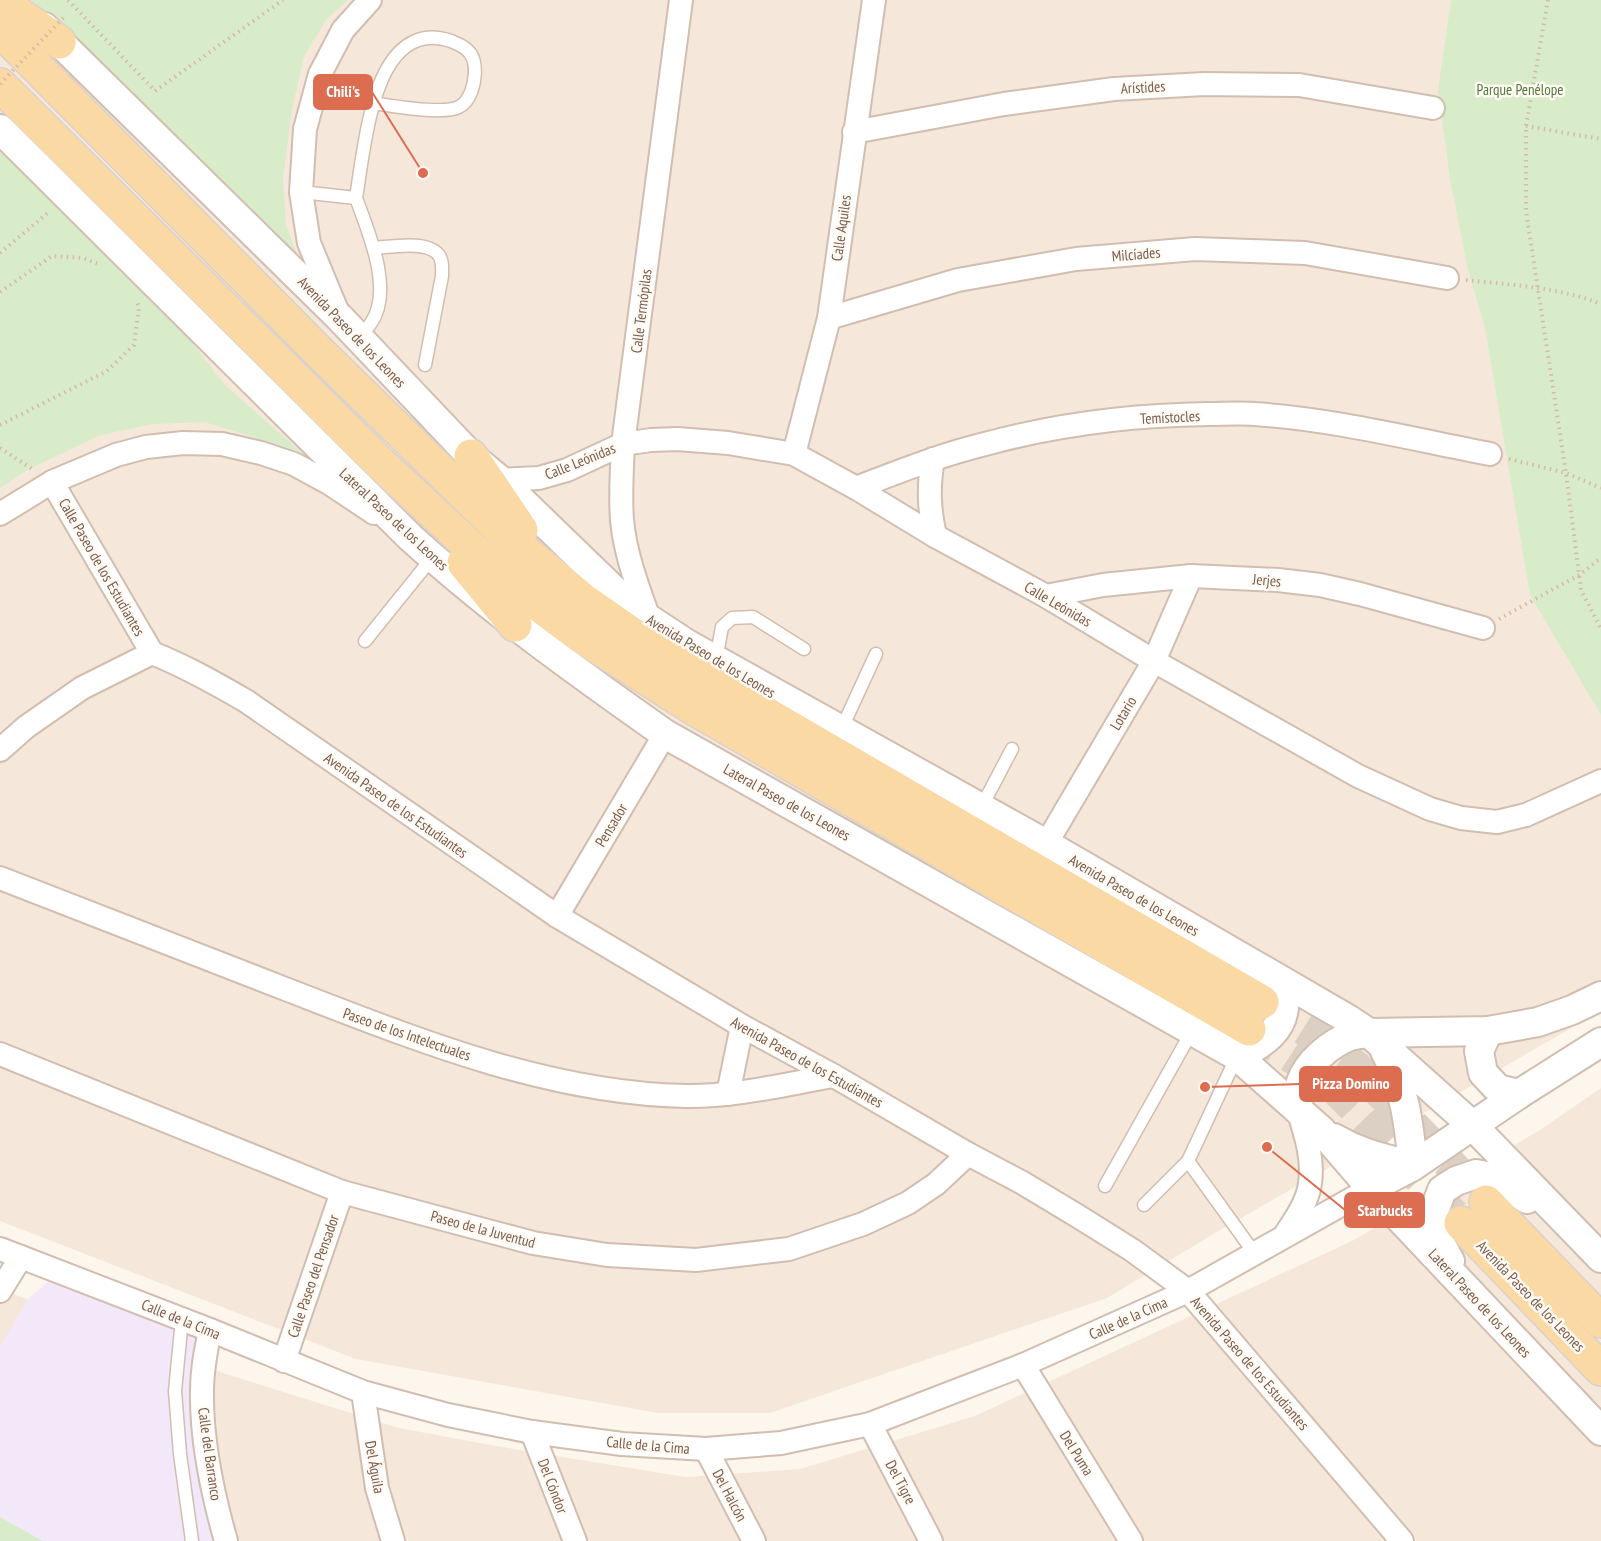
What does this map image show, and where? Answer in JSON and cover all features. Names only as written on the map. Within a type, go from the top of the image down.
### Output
[{"type":"main road","points":[[0,1],[62,29]]},
{"type":"main road","name":"Avenida Paseo de los Leones","points":[[0,30],[368,401],[512,541],[582,600],[624,629],[1257,1017]]},
{"type":"main road","name":"Avenida Paseo de los Leones","points":[[0,84],[380,463],[495,570],[547,611],[705,715],[1257,1017]]},
{"type":"main road","points":[[471,456],[551,574]]},
{"type":"main road","points":[[380,463],[515,625]]},
{"type":"main road","points":[[1486,1202],[1601,1321]]},
{"type":"main road","name":"Avenida Paseo de los Leones","points":[[1461,1223],[1601,1369]]},
{"type":"street","name":"Avenida Paseo de los Leones","points":[[17,0],[62,29],[471,456],[500,480],[604,581],[649,619],[715,661],[1046,844],[1257,1017],[1348,1018],[1375,1038],[1473,1126]]},
{"type":"street","points":[[349,327],[333,298],[309,243],[302,192],[305,129],[320,74],[343,30],[370,0]]},
{"type":"street","name":"Calle Termópilas","points":[[649,619],[631,566],[622,520],[623,444],[681,0]]},
{"type":"street","name":"Calle Aquiles","points":[[794,454],[829,318],[874,0]]},
{"type":"street","name":"Arístides","points":[[854,132],[1004,104],[1114,89],[1204,84],[1299,85],[1433,108]]},
{"type":"street","name":"Lateral Paseo de los Leones","points":[[0,129],[432,558],[578,673],[665,734],[1192,1031],[1257,1017],[1298,1110],[1321,1130],[1371,1188],[1601,1431]]},
{"type":"street","name":"Milcíades","points":[[829,318],[958,280],[1076,259],[1195,249],[1305,253],[1448,278]]},
{"type":"street","name":"Temístocles","points":[[856,488],[933,459],[989,442],[1045,430],[1174,415],[1253,414],[1325,422],[1490,454]]},
{"type":"street","name":"Calle Leónidas","points":[[500,480],[539,478],[567,470],[623,444],[651,440],[677,439],[728,443],[794,454],[1358,776],[1430,809],[1461,818],[1497,822],[1526,815],[1601,781]]},
{"type":"street","points":[[0,514],[52,482],[116,455],[146,447],[183,443],[222,444],[294,464],[328,483],[410,537]]},
{"type":"street","points":[[933,459],[929,497],[935,536]]},
{"type":"street","name":"Calle Paseo de los Estudiantes","points":[[52,482],[152,652]]},
{"type":"street","name":"Jerjes","points":[[1046,596],[1103,585],[1191,576],[1268,579],[1320,585],[1360,594],[1483,628]]},
{"type":"street","name":"Lotario","points":[[1046,844],[1154,661],[1191,576]]},
{"type":"street","points":[[0,750],[26,727],[82,688],[152,652]]},
{"type":"street","name":"Avenida Paseo de los Estudiantes","points":[[152,652],[208,678],[246,701],[557,916],[742,1026],[1021,1182],[1132,1250],[1188,1291],[1402,1541]]},
{"type":"street","name":"Pensador","points":[[557,916],[665,734]]},
{"type":"street","name":"Paseo de los Intelectuales","points":[[0,878],[389,1029],[482,1060],[551,1079],[632,1092],[686,1096],[728,1094],[834,1076]]},
{"type":"street","points":[[1285,1237],[1309,1190],[1311,1172],[1309,1149],[1298,1110],[1298,1095],[1302,1080],[1321,1055],[1335,1044],[1351,1036],[1375,1038],[1488,1032],[1538,1022],[1572,1010],[1601,996]]},
{"type":"street","points":[[728,1094],[742,1026]]},
{"type":"street","points":[[1488,1032],[1479,1051],[1483,1072],[1498,1089],[1519,1094]]},
{"type":"street","points":[[1321,1130],[1351,1148],[1413,1166],[1406,1104],[1394,1068],[1375,1038]]},
{"type":"street","name":"Calle de la Cima","points":[[10,1253],[363,1392],[448,1415],[532,1432],[622,1444],[706,1449],[781,1443],[870,1424],[1023,1365],[1188,1291],[1413,1166],[1601,1042]]},
{"type":"street","name":"Paseo de la Juventud","points":[[0,1054],[342,1191],[533,1243],[607,1255],[696,1260],[789,1249],[862,1224],[908,1203],[936,1184],[968,1154]]},
{"type":"street","points":[[1473,1126],[1593,1249]]},
{"type":"street","points":[[1488,1311],[1446,1256],[1436,1236],[1433,1214],[1442,1190],[1456,1181],[1476,1174],[1497,1178],[1593,1249]]},
{"type":"street","name":"Calle Paseo del Pensador","points":[[284,1361],[342,1191]]},
{"type":"street","points":[[0,1291],[10,1253]]},
{"type":"street","name":"Calle del Barranco","points":[[210,1330],[202,1391],[206,1450],[225,1541]]},
{"type":"street","name":"Del Puma","points":[[1023,1365],[1131,1541]]},
{"type":"street","name":"Del Águila","points":[[363,1392],[377,1488],[393,1541]]},
{"type":"street","name":"Del Tigre","points":[[870,1424],[932,1541]]},
{"type":"street","name":"Del Cóndor","points":[[532,1432],[575,1541]]},
{"type":"street","name":"Del Halcón","points":[[706,1449],[754,1541]]},
{"type":"lane","points":[[349,327],[370,324],[379,304],[380,291],[374,248],[356,198],[373,103],[387,69],[396,56],[416,39],[432,37],[445,39],[460,45],[471,54],[475,69],[473,87],[461,106],[450,110],[431,110],[373,103]]},
{"type":"lane","points":[[302,192],[356,198]]},
{"type":"lane","points":[[374,248],[421,245],[432,249],[440,257],[442,276],[424,365]]},
{"type":"lane","points":[[365,641],[432,558]]},
{"type":"lane","points":[[715,661],[722,627],[732,618],[753,617],[804,649]]},
{"type":"lane","points":[[841,731],[876,654]]},
{"type":"lane","points":[[981,808],[1012,749]]},
{"type":"lane","points":[[1144,1205],[1188,1161],[1257,1017]]},
{"type":"lane","points":[[1106,1186],[1192,1031]]},
{"type":"lane","points":[[1188,1161],[1255,1254]]},
{"type":"lane","points":[[182,1319],[175,1391],[180,1454],[192,1541]]},
{"type":"path","points":[[68,0],[155,91],[283,0]]},
{"type":"path","points":[[1548,0],[1526,126],[1526,211],[1566,473],[1581,590],[1601,629]]},
{"type":"path","points":[[0,84],[62,29]]},
{"type":"path","points":[[1526,126],[1601,139]]},
{"type":"path","points":[[0,253],[67,196]]},
{"type":"path","points":[[0,292],[52,256],[83,258],[102,266]]},
{"type":"path","points":[[1448,278],[1538,287],[1601,304]]},
{"type":"path","points":[[0,425],[107,371],[134,345],[139,306],[135,298]]},
{"type":"path","points":[[0,448],[52,482]]},
{"type":"path","points":[[1490,454],[1566,473],[1601,488]]},
{"type":"path","points":[[1483,628],[1579,575],[1601,558]]},
{"type":"shaded area","points":[[0,0],[1601,0],[1601,1011],[1222,1229],[1107,1298],[770,1413],[658,1413],[356,1359],[0,1221]]},
{"type":"shaded area","points":[[1601,1088],[1601,1541],[0,1541],[0,1289],[226,1374],[399,1428],[685,1477],[800,1469],[975,1416],[1352,1241],[1540,1130]]},
{"type":"shaded area","points":[[58,1273],[208,1333],[222,1541],[0,1541],[0,1346],[29,1298]]},
{"type":"green space","points":[[32,0],[348,0],[326,20],[304,57],[292,109],[283,178],[286,226],[301,264]]},
{"type":"green space","name":"Parque Penélope","points":[[1451,0],[1601,0],[1601,715],[1530,595],[1485,328],[1468,270],[1450,179],[1438,90]]},
{"type":"green space","points":[[0,143],[174,319],[224,384],[301,452],[205,422],[153,424],[101,435],[29,469],[0,488]]},
{"type":"green space","points":[[0,1517],[43,1541],[0,1541]]},
{"type":"tunnel","points":[[1262,1002],[1311,1033],[1357,1068],[1483,1198]]},
{"type":"tunnel","points":[[1249,1029],[1315,1072],[1337,1090],[1457,1219]]},
{"type":"place","name":"Chili's","points":[[423,173]]},
{"type":"place","name":"Pizza Domino","points":[[1205,1087]]},
{"type":"place","name":"Starbucks","points":[[1267,1147]]}]
